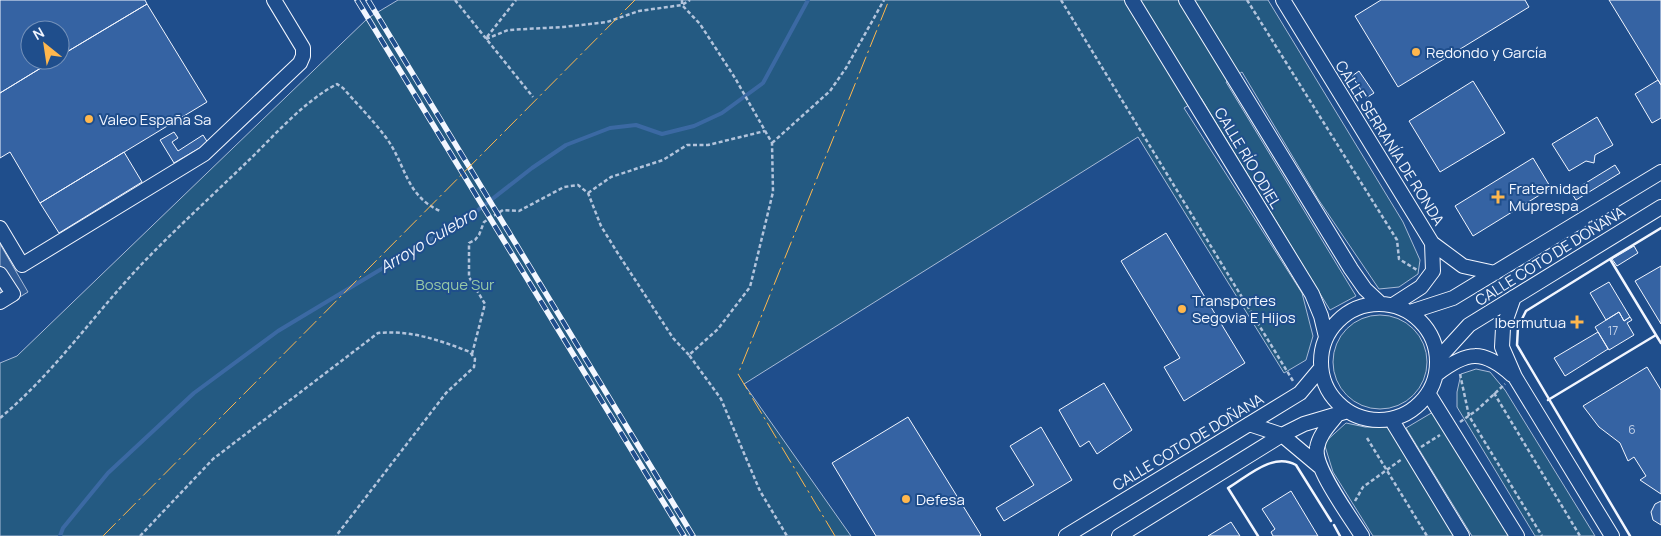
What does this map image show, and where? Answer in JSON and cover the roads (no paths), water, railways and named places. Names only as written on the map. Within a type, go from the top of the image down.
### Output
[{"type":"street","points":[[0,228],[22,265],[204,154],[300,63],[304,56],[303,48],[274,0]]},
{"type":"street","name":"CALLE RÍO ODIEL","points":[[1132,0],[1312,294],[1321,316],[1326,337]]},
{"type":"street","name":"CALLE RÍO ODIEL","points":[[1186,0],[1350,269],[1365,289],[1387,304]]},
{"type":"street","name":"CALLE SERRANÍA DE RONDA","points":[[1283,0],[1432,243],[1463,266],[1495,273]]},
{"type":"street","name":"CALLE COTO DE DOÑANA","points":[[1410,312],[1453,298],[1661,172]]},
{"type":"street","name":"CALLE COTO DE DOÑANA","points":[[1438,359],[1470,325],[1661,207]]},
{"type":"street","points":[[1343,413],[1330,393],[1321,368],[1322,352],[1326,337],[1335,323],[1348,312],[1363,306],[1387,304],[1421,287],[1432,271],[1432,243]]},
{"type":"street","points":[[0,274],[13,294],[0,302]]},
{"type":"street","points":[[1510,380],[1502,347],[1503,328],[1514,297]]},
{"type":"street","points":[[1119,536],[1282,435],[1304,424],[1343,413],[1369,419],[1391,419],[1406,414],[1418,405],[1428,393],[1436,374],[1438,359],[1430,332],[1410,312],[1387,304]]},
{"type":"street","points":[[1436,374],[1450,364],[1468,356],[1486,356],[1498,363],[1612,536]]},
{"type":"street","name":"CALLE COTO DE DOÑANA","points":[[1066,536],[1300,393],[1321,368]]},
{"type":"street","points":[[1428,393],[1517,536]]},
{"type":"street","points":[[1319,466],[1316,449],[1324,430],[1343,413]]},
{"type":"street","points":[[1391,419],[1462,536]]},
{"type":"street","points":[[1249,424],[1282,435],[1319,466],[1362,536]]},
{"type":"waterway","name":"Arroyo Culebro","points":[[60,536],[63,528],[108,473],[194,393],[278,331],[473,214],[532,168],[566,145],[610,128],[636,125],[662,134],[694,126],[722,113],[763,83],[808,0]]},
{"type":"railway","points":[[357,0],[684,536]]},
{"type":"railway","points":[[368,0],[693,536]]},
{"type":"place","name":"Redondo y García","points":[[1416,52]]},
{"type":"place","name":"Valeo España Sa","points":[[89,119]]},
{"type":"place","name":"Fraternidad Muprespa","points":[[1498,197]]},
{"type":"place","name":"Transportes Segovia E Hijos","points":[[1182,309]]},
{"type":"place","name":"Ibermutua","points":[[1577,322]]},
{"type":"place","name":"Defesa","points":[[906,499]]},
{"type":"park label","name":"Bosque Sur","points":[[455,284]]}]
